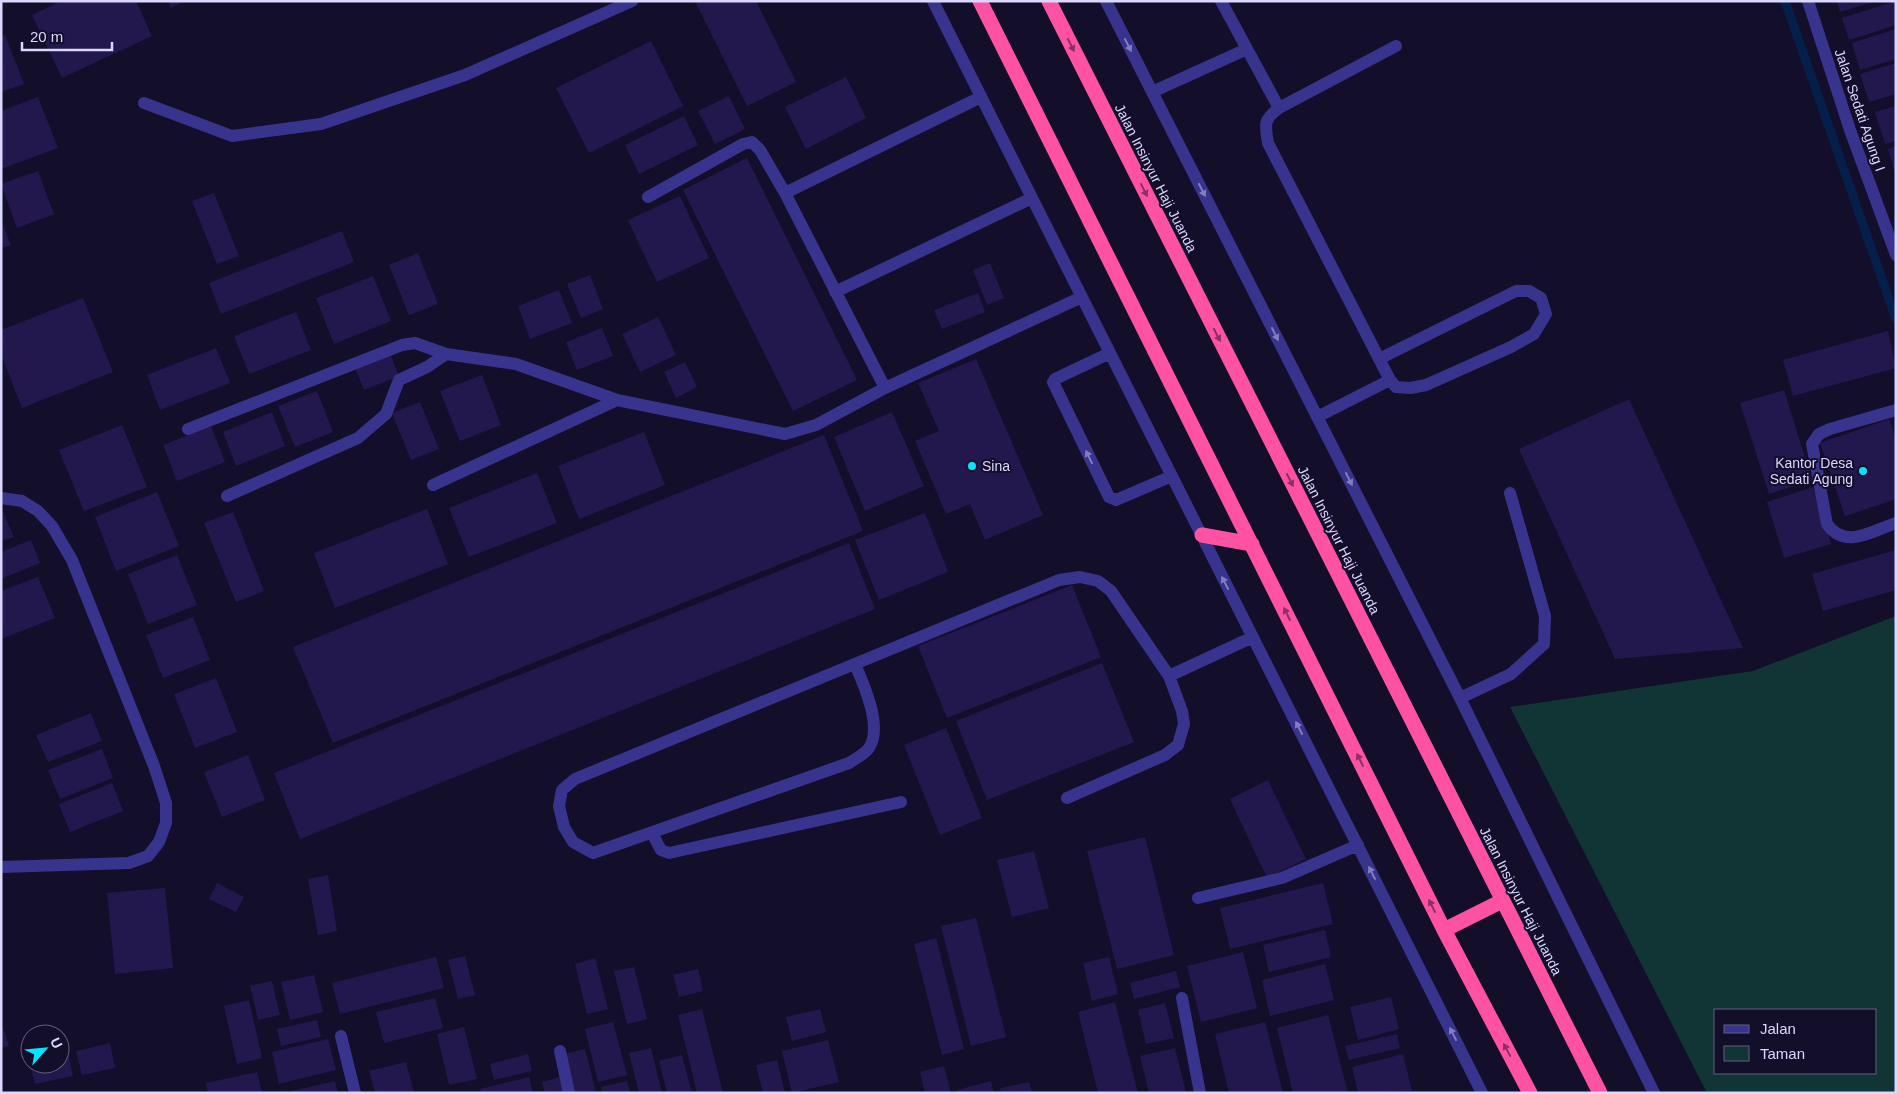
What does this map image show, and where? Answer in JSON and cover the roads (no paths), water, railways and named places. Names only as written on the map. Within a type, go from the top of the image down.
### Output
[{"type":"highway","points":[[980,1],[1444,930],[1530,1093]]},
{"type":"highway","name":"Jalan Insinyur Haji Juanda","points":[[1049,1],[1600,1093]]},
{"type":"highway","points":[[1202,535],[1252,544]]},
{"type":"highway","points":[[1444,930],[1502,901]]},
{"type":"street","points":[[144,103],[232,136],[321,124],[465,75],[632,1]]},
{"type":"street","points":[[933,1],[1482,1093]]},
{"type":"street","points":[[1106,1],[1460,698],[1654,1093]]},
{"type":"street","points":[[1220,1],[1279,108]]},
{"type":"street","name":"Jalan Sedati Agung I","points":[[1808,1],[1850,130],[1896,255]]},
{"type":"street","points":[[1379,359],[1516,291],[1529,291],[1541,298],[1546,314],[1534,334],[1511,347],[1426,385],[1410,388],[1396,387],[1390,380],[1379,359],[1268,143],[1265,127],[1267,117],[1279,108],[1396,46]]},
{"type":"street","points":[[1152,92],[1247,49]]},
{"type":"street","points":[[785,192],[981,97]]},
{"type":"street","points":[[648,197],[743,144],[752,142],[785,192],[884,388]]},
{"type":"street","points":[[835,292],[1032,198]]},
{"type":"street","points":[[188,429],[402,345],[415,343],[446,354],[516,364],[617,400],[785,434],[816,425],[884,388],[1082,297]]},
{"type":"street","points":[[227,496],[358,438],[386,414],[399,380],[427,367],[446,354]]},
{"type":"street","points":[[1110,354],[1055,379],[1053,382],[1109,497],[1116,500],[1172,476]]},
{"type":"street","points":[[1317,417],[1390,380]]},
{"type":"street","points":[[432,485],[617,400]]},
{"type":"street","points":[[1895,411],[1830,429],[1819,434],[1812,444],[1827,524],[1833,533],[1850,539],[1896,523]]},
{"type":"street","points":[[1460,698],[1511,674],[1544,644],[1545,616],[1510,493]]},
{"type":"street","points":[[1,498],[22,501],[38,511],[52,526],[72,560],[154,766],[166,803],[166,823],[159,842],[148,856],[129,864],[1,867]]},
{"type":"street","points":[[855,664],[871,703],[874,728],[869,748],[849,762],[593,853],[573,842],[564,827],[559,806],[562,790],[575,779],[1059,580],[1080,577],[1098,581],[1111,591],[1169,676],[1182,711],[1184,724],[1178,745],[1165,755],[1067,798]]},
{"type":"street","points":[[1169,676],[1253,637]]},
{"type":"street","points":[[652,833],[661,850],[669,853],[901,802]]},
{"type":"street","points":[[1198,898],[1282,878],[1358,845]]},
{"type":"street","points":[[1182,998],[1200,1093]]},
{"type":"street","points":[[341,1036],[355,1093]]},
{"type":"street","points":[[560,1052],[568,1093]]},
{"type":"waterway","points":[[1785,1],[1896,319]]},
{"type":"place","name":"Sina","points":[[972,466]]},
{"type":"place","name":"Kantor Desa Sedati Agung","points":[[1863,471]]}]
